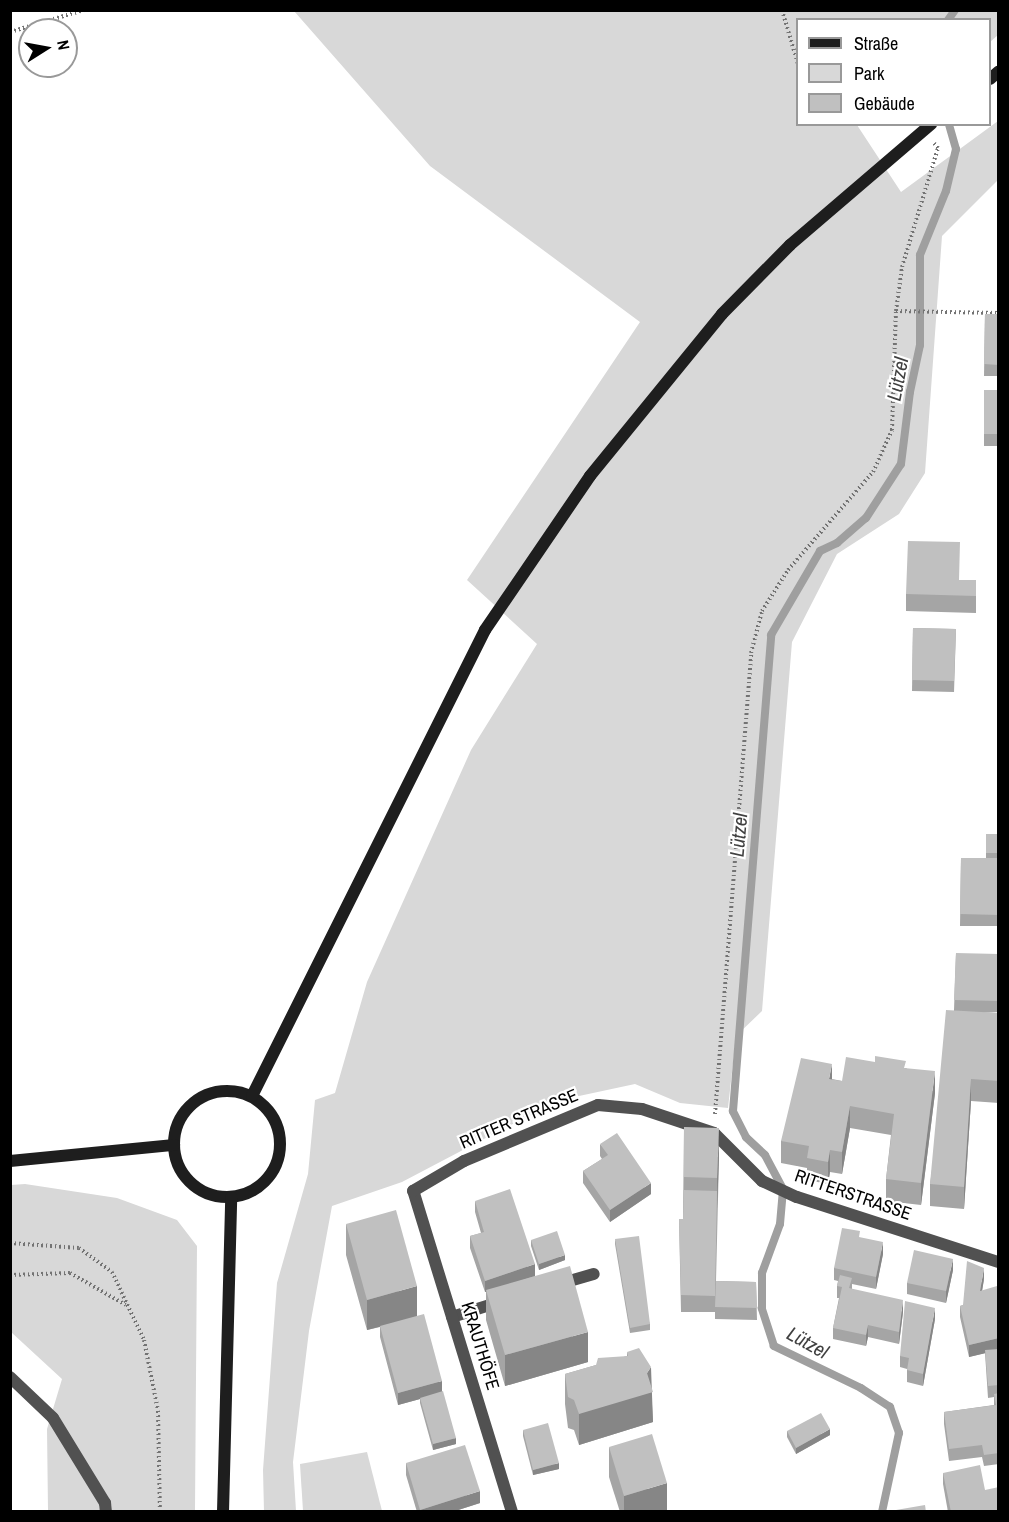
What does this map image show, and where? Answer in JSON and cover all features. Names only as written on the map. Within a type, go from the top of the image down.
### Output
[{"type":"main road","points":[[252,1096],[485,630],[590,476],[722,314],[790,245],[929,126]]},
{"type":"main road","points":[[225,1091],[252,1096],[276,1120],[280,1154],[263,1184],[231,1197],[198,1189],[177,1162],[174,1145],[176,1127],[185,1111],[199,1098],[225,1091]]},
{"type":"main road","points":[[10,1161],[174,1145]]},
{"type":"main road","points":[[223,1512],[231,1197]]},
{"type":"street","name":"RITTER STRASSE","points":[[413,1191],[514,1137],[598,1105],[642,1109],[714,1133]]},
{"type":"street","name":"RITTERSTRASSE","points":[[714,1133],[762,1181],[797,1197],[999,1262]]},
{"type":"street","name":"KRAUTHÖFE","points":[[413,1191],[512,1512]]},
{"type":"street","points":[[550,1287],[594,1274]]},
{"type":"street","points":[[452,1317],[518,1297]]},
{"type":"street","points":[[10,1377],[53,1418],[105,1503],[106,1512]]},
{"type":"path","points":[[10,32],[84,10]]},
{"type":"path","points":[[782,10],[796,57]]},
{"type":"path","points":[[714,1133],[751,653],[762,611],[788,570],[873,472],[892,430],[896,311],[902,267],[938,148],[933,140]]},
{"type":"path","points":[[896,311],[999,313]]},
{"type":"path","points":[[10,1243],[79,1248],[112,1272],[144,1340],[158,1411],[160,1512]]},
{"type":"path","points":[[10,1275],[70,1273],[127,1306]]},
{"type":"green space","points":[[294,11],[998,11],[998,35],[991,41],[991,18],[796,18],[796,126],[858,126],[901,192],[998,121],[998,180],[942,236],[925,473],[899,514],[837,554],[792,642],[762,1011],[736,1036],[728,1108],[680,1103],[635,1084],[579,1096],[524,1118],[402,1182],[332,1206],[309,1331],[293,1462],[296,1511],[264,1512],[263,1470],[277,1283],[308,1174],[315,1100],[335,1093],[367,982],[471,750],[537,644],[467,580],[640,322],[430,166]]},
{"type":"green space","points":[[25,1184],[117,1198],[177,1220],[197,1246],[195,1511],[48,1511],[47,1429],[62,1379],[11,1332],[11,1185]]},
{"type":"green space","points":[[367,1452],[382,1511],[303,1511],[300,1464]]},
{"type":"building","points":[[985,314],[999,314],[999,365],[984,364]]},
{"type":"building","points":[[984,390],[999,390],[999,434],[984,434]]},
{"type":"building","points":[[908,541],[960,542],[959,580],[976,580],[976,596],[906,594]]},
{"type":"building","points":[[913,628],[956,629],[954,681],[912,680]]},
{"type":"building","points":[[986,834],[999,834],[999,853],[986,853]]},
{"type":"building","points":[[961,858],[999,858],[999,915],[960,914]]},
{"type":"building","points":[[956,953],[999,954],[998,1001],[954,1000]]},
{"type":"building","points":[[946,1010],[999,1013],[999,1081],[971,1079],[964,1187],[930,1184]]},
{"type":"building","points":[[875,1056],[906,1061],[904,1068],[935,1071],[921,1183],[886,1179],[894,1114],[850,1106],[842,1152],[830,1150],[828,1162],[807,1158],[809,1146],[781,1141],[801,1058],[832,1064],[829,1079],[842,1081],[846,1057],[875,1062]]},
{"type":"building","points":[[684,1127],[719,1128],[717,1178],[684,1177]]},
{"type":"building","points":[[617,1133],[651,1183],[610,1210],[583,1171],[608,1155],[600,1144]]},
{"type":"building","points":[[510,1189],[535,1264],[485,1281],[470,1236],[484,1232],[475,1201]]},
{"type":"building","points":[[684,1190],[717,1191],[715,1296],[681,1295],[679,1219],[683,1219]]},
{"type":"building","points":[[396,1210],[417,1286],[367,1300],[346,1224]]},
{"type":"building","points":[[842,1228],[860,1231],[859,1237],[883,1242],[876,1277],[834,1268]]},
{"type":"building","points":[[557,1231],[565,1255],[539,1264],[531,1240]]},
{"type":"building","points":[[639,1236],[650,1324],[630,1328],[615,1239]]},
{"type":"building","points":[[914,1250],[953,1259],[946,1291],[907,1283]]},
{"type":"building","points":[[967,1261],[984,1268],[980,1291],[999,1287],[999,1338],[969,1345],[960,1306],[963,1305]]},
{"type":"building","points":[[570,1266],[588,1332],[505,1355],[486,1290]]},
{"type":"building","points":[[840,1275],[852,1278],[849,1288],[903,1300],[899,1332],[868,1325],[866,1335],[833,1328],[842,1287],[837,1286]]},
{"type":"building","points":[[716,1281],[756,1282],[757,1308],[715,1307]]},
{"type":"building","points":[[905,1301],[935,1308],[923,1374],[907,1370],[909,1358],[900,1356]]},
{"type":"building","points":[[424,1314],[442,1381],[398,1393],[380,1326]]},
{"type":"building","points":[[639,1348],[651,1367],[647,1373],[653,1392],[579,1414],[574,1400],[568,1397],[565,1374],[596,1365],[598,1358],[628,1356],[627,1352]]},
{"type":"building","points":[[999,1349],[999,1385],[988,1386],[985,1350]]},
{"type":"building","points":[[443,1391],[456,1438],[433,1444],[420,1398]]},
{"type":"building","points":[[999,1393],[999,1453],[984,1455],[982,1445],[949,1449],[944,1412],[996,1405],[994,1394]]},
{"type":"building","points":[[821,1413],[830,1429],[796,1448],[787,1431]]},
{"type":"building","points":[[548,1423],[559,1463],[533,1470],[523,1430]]},
{"type":"building","points":[[652,1434],[667,1483],[624,1496],[609,1447]]},
{"type":"building","points":[[465,1445],[480,1491],[420,1510],[406,1463]]},
{"type":"building","points":[[980,1465],[985,1490],[999,1487],[999,1512],[951,1512],[943,1473]]},
{"type":"building","points":[[925,1505],[926,1512],[897,1512],[896,1510]]},
{"type":"waterway","name":"Lützel","points":[[949,18],[955,10]]},
{"type":"waterway","name":"Lützel","points":[[882,1512],[899,1433],[890,1407],[861,1388],[774,1346],[762,1308],[762,1273],[780,1224],[783,1189],[765,1155],[746,1137],[733,1111],[771,635],[820,551],[837,543],[866,518],[901,464],[910,392],[920,345],[920,255],[946,191],[956,149],[950,126]]}]
